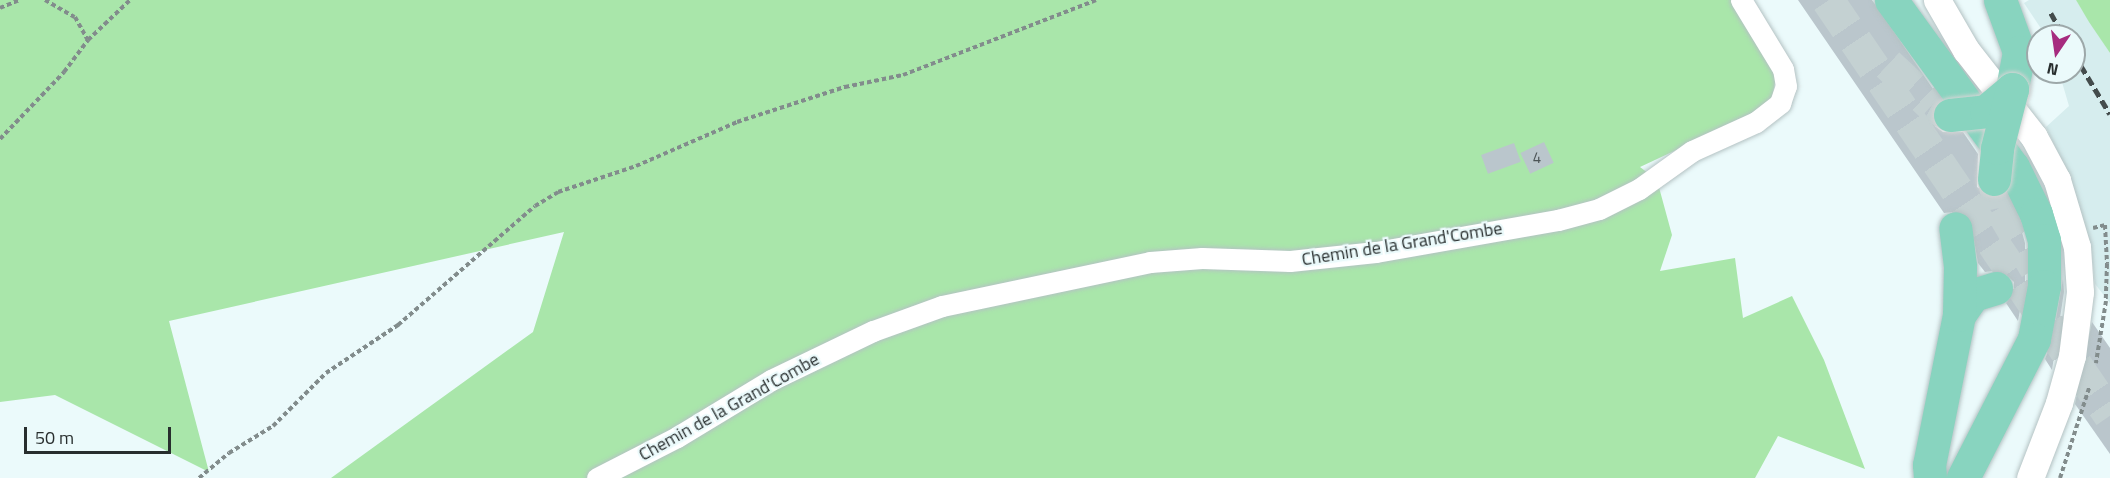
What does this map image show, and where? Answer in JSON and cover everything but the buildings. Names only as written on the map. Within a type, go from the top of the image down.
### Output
[{"type":"highway","points":[[1891,0],[2013,167],[2036,214],[2044,240],[2044,286],[2034,339],[1963,478]]},
{"type":"highway","points":[[1994,179],[1997,148],[2019,52],[2000,0]]},
{"type":"highway","points":[[1950,115],[1986,111],[2012,89]]},
{"type":"highway","points":[[1930,478],[1929,465],[1959,315],[1960,266],[1955,228]]},
{"type":"highway","points":[[1959,315],[1973,295],[1996,288]]},
{"type":"street","name":"Chemin de la Grand'Combe","points":[[597,478],[677,437],[771,380],[873,331],[942,306],[1150,262],[1202,258],[1290,261],[1376,252],[1558,220],[1599,209],[1639,189],[1692,151],[1756,122],[1780,103],[1786,86],[1783,69],[1741,0]]},
{"type":"street","points":[[1937,0],[1966,50],[2020,118],[2046,158],[2064,198],[2077,247],[2080,292],[2072,356],[2059,403],[2030,478]]},
{"type":"path","points":[[0,8],[20,0]]},
{"type":"path","points":[[45,0],[75,17],[88,39]]},
{"type":"path","points":[[0,139],[64,72],[88,39],[130,0]]},
{"type":"path","points":[[199,478],[229,453],[273,426],[326,373],[398,326],[535,206],[558,192],[636,166],[737,122],[845,87],[903,75],[1096,0]]},
{"type":"path","points":[[2100,226],[2105,225]]},
{"type":"shaded area","points":[[2029,0],[2076,0],[2110,53],[2110,303],[2095,284],[2091,247],[2073,186],[2046,127],[2069,106],[2063,84],[2086,84],[2086,24],[2038,24],[2024,3]]},
{"type":"green space","points":[[0,0],[1733,0],[1776,76],[1772,100],[1747,117],[1640,167],[1657,180],[1672,235],[1660,271],[1735,258],[1743,318],[1792,296],[1824,360],[1865,469],[1778,436],[1755,478],[331,478],[533,332],[564,232],[169,321],[209,472],[55,395],[0,402]]},
{"type":"green space","points":[[2076,0],[2110,0],[2110,53],[2089,22]]},
{"type":"tunnel","points":[[1828,0],[2110,415]]},
{"type":"tunnel","points":[[1888,64],[1932,105],[1950,115]]},
{"type":"tunnel","points":[[1994,179],[2000,207],[2036,268]]},
{"type":"railway","points":[[2051,13],[2057,24]]},
{"type":"railway","points":[[2086,74],[2110,114]]}]
